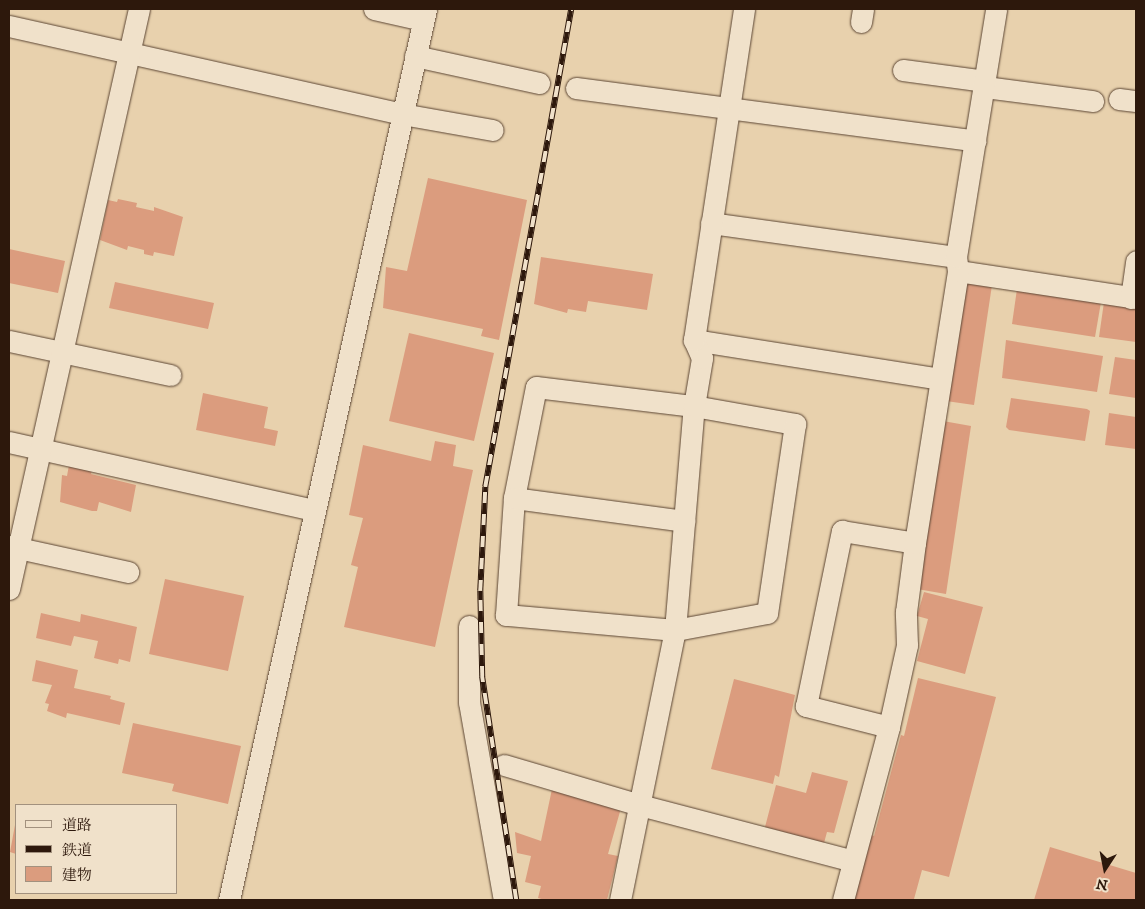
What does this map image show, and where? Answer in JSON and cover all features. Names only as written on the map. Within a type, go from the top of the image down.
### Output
[{"type":"street","points":[[9,589],[14,547],[41,450],[139,9]]},
{"type":"street","points":[[229,900],[425,14],[374,9]]},
{"type":"street","points":[[620,900],[674,630],[694,406],[702,358],[694,340],[744,9]]},
{"type":"street","points":[[843,900],[889,727],[907,645],[906,612],[915,543],[996,9]]},
{"type":"street","points":[[9,26],[402,114],[493,130]]},
{"type":"street","points":[[415,56],[539,82]]},
{"type":"street","points":[[903,70],[1093,101]]},
{"type":"street","points":[[576,88],[976,141]]},
{"type":"street","points":[[711,223],[957,264],[1134,298],[1136,261]]},
{"type":"street","points":[[694,340],[939,379]]},
{"type":"street","points":[[9,341],[170,375]]},
{"type":"street","points":[[536,387],[694,406],[795,424],[767,613],[674,630],[506,615],[514,498],[536,387]]},
{"type":"street","points":[[9,442],[314,510]]},
{"type":"street","points":[[514,498],[684,521]]},
{"type":"street","points":[[889,727],[806,706],[842,531],[915,543]]},
{"type":"street","points":[[14,547],[128,572]]},
{"type":"street","points":[[469,626],[469,702],[504,900]]},
{"type":"street","points":[[504,765],[640,805],[854,861]]},
{"type":"building","points":[[428,178],[527,200],[499,340],[481,336],[483,329],[383,308],[386,267],[407,271]]},
{"type":"building","points":[[118,199],[137,203],[136,207],[154,211],[154,207],[183,217],[174,256],[154,252],[153,256],[144,254],[144,250],[128,246],[127,250],[100,240],[108,200],[117,202]]},
{"type":"building","points":[[9,249],[65,261],[58,293],[9,283]]},
{"type":"building","points":[[541,257],[653,274],[647,310],[588,301],[586,312],[568,309],[567,313],[534,304]]},
{"type":"building","points":[[970,281],[992,285],[974,405],[946,401],[963,286]]},
{"type":"building","points":[[115,282],[214,303],[208,329],[109,308]]},
{"type":"building","points":[[1017,289],[1101,302],[1095,337],[1012,324]]},
{"type":"building","points":[[1104,302],[1136,307],[1136,342],[1099,337]]},
{"type":"building","points":[[409,333],[494,353],[474,441],[389,421]]},
{"type":"building","points":[[1006,340],[1103,356],[1097,392],[1002,378]]},
{"type":"building","points":[[1115,357],[1136,360],[1136,398],[1109,394]]},
{"type":"building","points":[[203,393],[268,407],[264,428],[278,431],[275,446],[196,430]]},
{"type":"building","points":[[1011,398],[1087,409],[1090,411],[1085,441],[1009,430],[1006,427]]},
{"type":"building","points":[[1109,413],[1136,417],[1136,449],[1105,445]]},
{"type":"building","points":[[943,421],[971,426],[946,594],[917,589]]},
{"type":"building","points":[[435,441],[456,445],[453,466],[473,470],[435,647],[344,627],[358,567],[351,565],[363,518],[349,515],[363,445],[431,461]]},
{"type":"building","points":[[69,465],[92,470],[91,474],[136,485],[131,512],[99,502],[97,511],[92,511],[60,502],[62,475],[67,476]]},
{"type":"building","points":[[165,579],[244,596],[228,671],[149,654]]},
{"type":"building","points":[[924,592],[983,607],[965,674],[917,661],[928,619],[917,616]]},
{"type":"building","points":[[41,613],[80,622],[81,614],[137,627],[130,662],[119,659],[118,664],[94,658],[98,641],[74,636],[71,646],[36,638]]},
{"type":"building","points":[[36,660],[78,670],[74,688],[111,696],[110,699],[125,703],[120,725],[67,713],[66,718],[47,711],[49,704],[45,703],[52,685],[32,681]]},
{"type":"building","points":[[918,678],[996,697],[949,877],[922,870],[914,899],[852,900],[869,834],[874,836],[901,735],[904,736]]},
{"type":"building","points":[[734,679],[795,695],[779,777],[775,775],[773,784],[711,769]]},
{"type":"building","points":[[133,723],[241,746],[228,804],[172,791],[174,784],[122,773]]},
{"type":"building","points":[[812,772],[848,781],[834,833],[827,832],[824,843],[765,827],[776,785],[806,793]]},
{"type":"building","points":[[552,789],[621,808],[608,854],[618,856],[607,900],[545,900],[538,898],[541,886],[525,882],[531,856],[517,853],[515,832],[541,841]]},
{"type":"building","points":[[15,825],[15,854],[10,852]]},
{"type":"building","points":[[1050,847],[1136,873],[1136,900],[1034,900]]},
{"type":"railway","points":[[516,900],[482,677],[480,591],[485,487],[571,9]]}]
